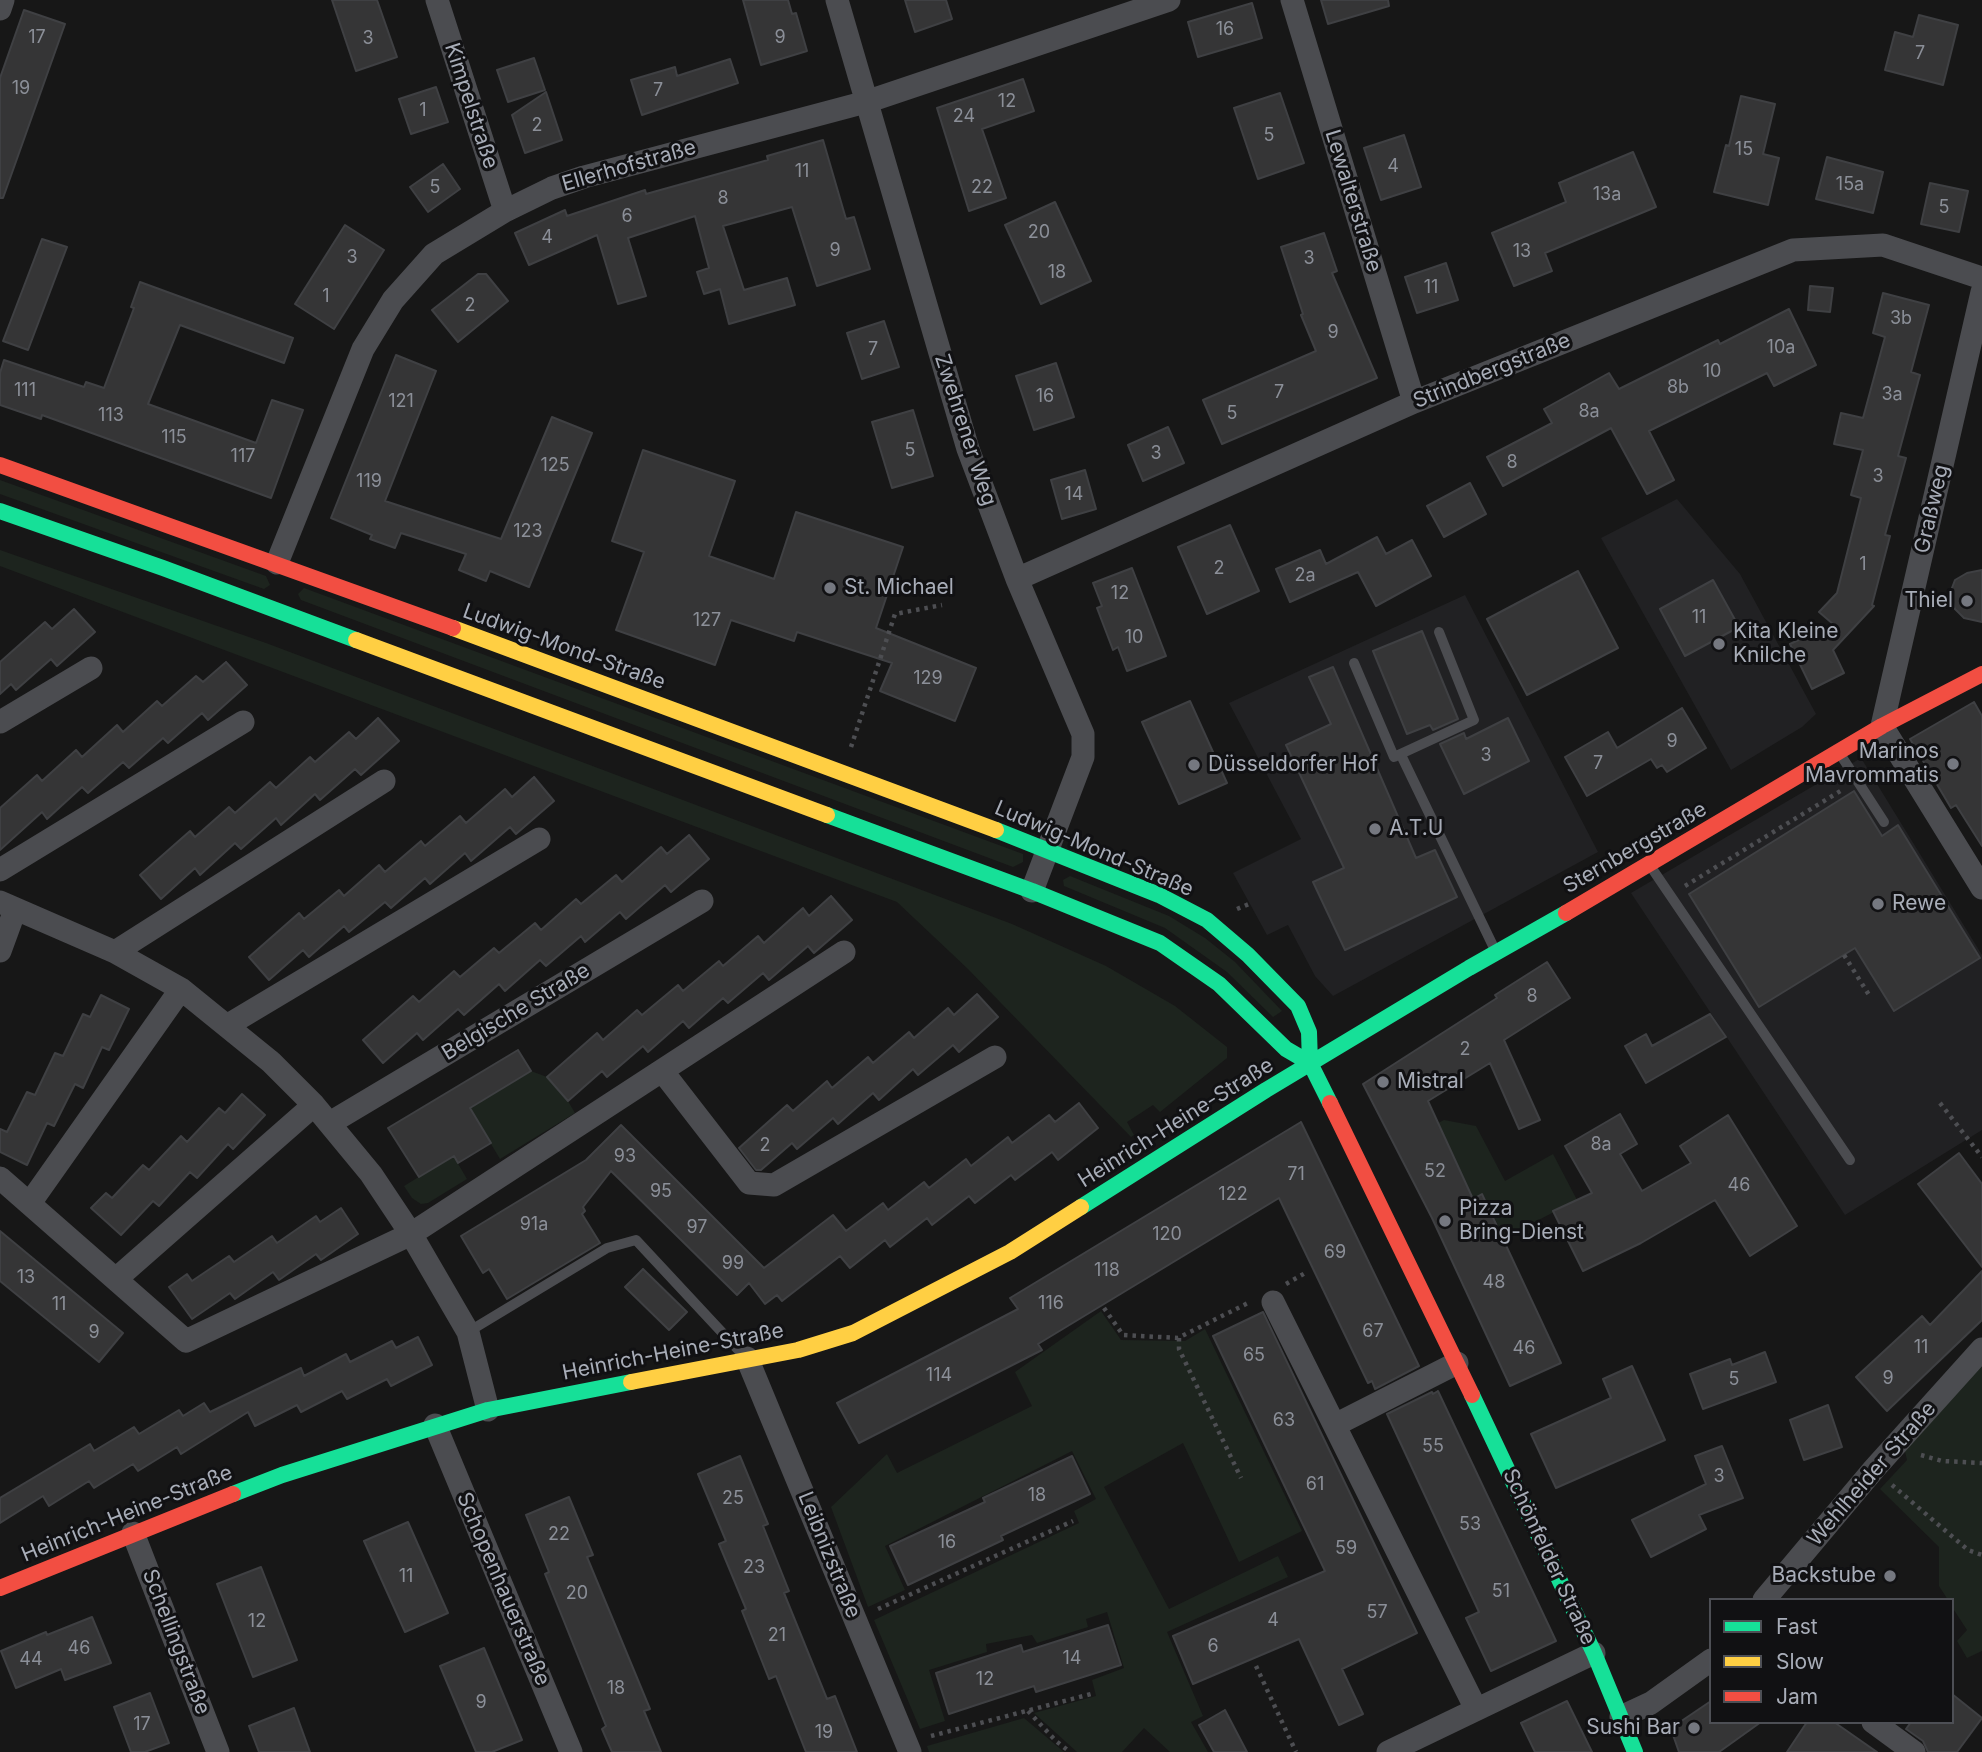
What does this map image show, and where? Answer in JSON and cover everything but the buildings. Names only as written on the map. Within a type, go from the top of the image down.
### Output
[{"type":"main road","name":"Ludwig-Mond-Straße","points":[[0,465],[277,563],[1048,849],[1159,895],[1207,920],[1248,954],[1298,1006],[1309,1032],[1310,1063]]},
{"type":"main road","points":[[0,511],[163,568],[1031,891],[1160,943],[1219,984],[1286,1049],[1310,1063]]},
{"type":"main road","name":"Sternbergstraße","points":[[1310,1063],[1882,726],[1982,674]]},
{"type":"main road","name":"Heinrich-Heine-Straße","points":[[0,1588],[133,1532],[282,1475],[435,1425],[488,1410],[798,1350],[853,1333],[1010,1252],[1310,1063]]},
{"type":"main road","name":"Schönfelder Straße","points":[[1310,1063],[1457,1363],[1594,1653],[1635,1752]]},
{"type":"street","points":[[0,9],[3,0]]},
{"type":"street","name":"Kimpelstraße","points":[[437,0],[505,211]]},
{"type":"street","name":"Zwehrener Weg","points":[[837,0],[968,449],[1017,579],[1083,734],[1083,757],[1031,891]]},
{"type":"street","name":"Ellerhofstraße","points":[[277,563],[363,349],[393,300],[434,254],[505,211],[552,188],[593,174],[866,102],[1168,0]]},
{"type":"street","name":"Lewalterstraße","points":[[1292,0],[1413,402]]},
{"type":"street","name":"Strindbergstraße","points":[[1017,579],[1413,402],[1793,250],[1882,245],[1982,278]]},
{"type":"street","name":"Graßweg","points":[[1882,726],[1982,292]]},
{"type":"street","points":[[0,722],[92,668]]},
{"type":"street","points":[[0,870],[243,722]]},
{"type":"street","points":[[1882,726],[1982,888]]},
{"type":"street","points":[[115,952],[384,781]]},
{"type":"street","points":[[228,1025],[540,839]]},
{"type":"street","name":"Belgische Straße","points":[[330,1123],[702,901]]},
{"type":"street","points":[[0,951],[8,906],[115,952],[181,989],[271,1062],[330,1123],[371,1174],[411,1234],[468,1332],[488,1410]]},
{"type":"street","points":[[0,1178],[186,1341],[411,1234],[844,953]]},
{"type":"street","points":[[30,1203],[181,989]]},
{"type":"street","points":[[663,1072],[749,1183],[774,1185],[995,1057]]},
{"type":"street","points":[[116,1279],[314,1105]]},
{"type":"street","points":[[1270,1296],[1476,1709]]},
{"type":"street","name":"Wehlheider Straße","points":[[1766,1598],[1874,1469],[1982,1349]]},
{"type":"street","name":"Leibnizstraße","points":[[747,1359],[908,1747]]},
{"type":"street","points":[[1335,1425],[1457,1363]]},
{"type":"street","name":"Schopenhauerstraße","points":[[435,1425],[571,1752]]},
{"type":"street","name":"Schellingstraße","points":[[133,1532],[218,1752]]},
{"type":"street","points":[[1388,1752],[1594,1653]]},
{"type":"street","points":[[1621,1717],[1651,1703],[1709,1661]]},
{"type":"street","points":[[1876,1724],[1914,1752]]},
{"type":"lane","points":[[1354,663],[1394,757],[1474,720],[1439,632]]},
{"type":"lane","points":[[1839,752],[1884,822]]},
{"type":"lane","points":[[1401,754],[1496,952]]},
{"type":"lane","points":[[1650,865],[1850,1160]]},
{"type":"lane","points":[[468,1332],[607,1248],[636,1240],[747,1359]]},
{"type":"path","points":[[850,748],[895,614],[942,605]]},
{"type":"path","points":[[1670,895],[1769,837],[1858,780]]},
{"type":"path","points":[[1844,955],[1869,995]]},
{"type":"path","points":[[1940,1103],[1982,1157]]},
{"type":"path","points":[[1104,1308],[1123,1335],[1179,1337],[1270,1296],[1307,1272]]},
{"type":"path","points":[[1179,1337],[1180,1349],[1241,1478]]},
{"type":"path","points":[[1895,1447],[1942,1461],[1982,1463]]},
{"type":"path","points":[[1874,1469],[1949,1535],[1968,1550],[1982,1555]]},
{"type":"path","points":[[855,1619],[1073,1521]]},
{"type":"path","points":[[1256,1665],[1296,1752]]},
{"type":"path","points":[[908,1747],[1028,1710],[1091,1694]]},
{"type":"path","points":[[1028,1710],[1056,1741],[1070,1752]]},
{"type":"shaded area","points":[[0,480],[266,576],[270,585],[264,589],[0,494]]},
{"type":"shaded area","name":"Kita Kleine Knilche","points":[[1677,499],[1740,574],[1816,714],[1802,727],[1731,770],[1601,538]]},
{"type":"shaded area","points":[[0,550],[266,643],[1012,924],[1106,966],[1175,1006],[1227,1047],[1227,1058],[1160,1112],[1153,1105],[1127,1122],[1134,1135],[1131,1137],[968,969],[897,902],[0,566]]},
{"type":"shaded area","points":[[304,588],[1023,854],[1023,862],[1013,867],[301,600],[298,594]]},
{"type":"shaded area","points":[[1465,595],[1598,852],[1333,996],[1315,976],[1288,925],[1267,935],[1233,873],[1301,839],[1229,703]]},
{"type":"shaded area","points":[[1861,758],[1982,955],[1982,1130],[1845,1215],[1631,893]]},
{"type":"shaded area","points":[[1070,876],[1169,916],[1205,938],[1235,962],[1282,1011],[1273,1017],[1227,972],[1165,928],[1064,886],[1063,880]]},
{"type":"shaded area","points":[[531,1071],[547,1077],[575,1113],[500,1159],[479,1124],[446,1143],[467,1179],[428,1203],[421,1204],[412,1198],[404,1186],[440,1164],[409,1115],[419,1110],[432,1131]]},
{"type":"shaded area","points":[[1444,1120],[1476,1126],[1505,1181],[1553,1154],[1577,1200],[1504,1238],[1483,1194],[1473,1199],[1438,1123]]},
{"type":"shaded area","points":[[1101,1311],[1121,1340],[1185,1341],[1205,1329],[1302,1531],[1239,1562],[1183,1443],[1104,1487],[1169,1609],[1278,1556],[1288,1577],[1167,1632],[1203,1716],[1191,1722],[1208,1752],[1170,1752],[1144,1728],[1122,1752],[1077,1752],[1034,1713],[1096,1696],[1092,1680],[1124,1668],[1107,1612],[1086,1619],[1088,1627],[1037,1643],[1032,1635],[986,1644],[987,1652],[929,1670],[945,1721],[920,1729],[874,1620],[1079,1523],[1074,1511],[1096,1499],[1072,1451],[885,1546],[905,1590],[868,1607],[831,1507],[887,1454],[897,1473],[1032,1406],[1015,1372]]},
{"type":"shaded area","points":[[1982,1357],[1982,1651],[1967,1658],[1957,1641],[1967,1630],[1954,1610],[1954,1598],[1947,1598],[1939,1586],[1939,1547],[1880,1489],[1907,1460],[1903,1443]]},
{"type":"shaded area","points":[[1024,1718],[1064,1752],[929,1752],[927,1746]]},
{"type":"traffic: fast","points":[[0,511],[356,640]]},
{"type":"traffic: fast","points":[[827,815],[1032,891],[1160,943],[1219,984],[1286,1049],[1310,1063]]},
{"type":"traffic: fast","points":[[996,830],[1159,895],[1207,920],[1248,955],[1298,1006],[1309,1032],[1310,1063],[1330,1103]]},
{"type":"traffic: fast","points":[[1081,1207],[1266,1090],[1566,913]]},
{"type":"traffic: fast","points":[[233,1494],[282,1475],[488,1410],[631,1382]]},
{"type":"traffic: fast","points":[[1472,1395],[1594,1653],[1635,1752]]},
{"type":"traffic: slow","points":[[453,628],[996,830]]},
{"type":"traffic: slow","points":[[356,640],[827,815]]},
{"type":"traffic: slow","points":[[631,1382],[798,1350],[853,1333],[1010,1252],[1081,1207]]},
{"type":"traffic: jam","points":[[0,465],[453,628]]},
{"type":"traffic: jam","points":[[1566,913],[1882,726],[1982,674]]},
{"type":"traffic: jam","points":[[1330,1103],[1472,1395]]},
{"type":"traffic: jam","points":[[0,1588],[233,1494]]},
{"type":"place","name":"St. Michael","points":[[830,588]]},
{"type":"place","name":"Thiel","points":[[1967,601]]},
{"type":"place","name":"Kita Kleine Knilche","points":[[1719,644]]},
{"type":"place","name":"Marinos Mavrommatis","points":[[1953,764]]},
{"type":"place","name":"Düsseldorfer Hof","points":[[1194,765]]},
{"type":"place","name":"A.T.U","points":[[1375,829]]},
{"type":"place","name":"Rewe","points":[[1878,904]]},
{"type":"place","name":"Mistral","points":[[1383,1082]]},
{"type":"place","name":"Pizza Bring-Dienst","points":[[1445,1221]]},
{"type":"place","name":"Backstube","points":[[1890,1576]]},
{"type":"place","name":"Sushi Bar","points":[[1694,1728]]}]
